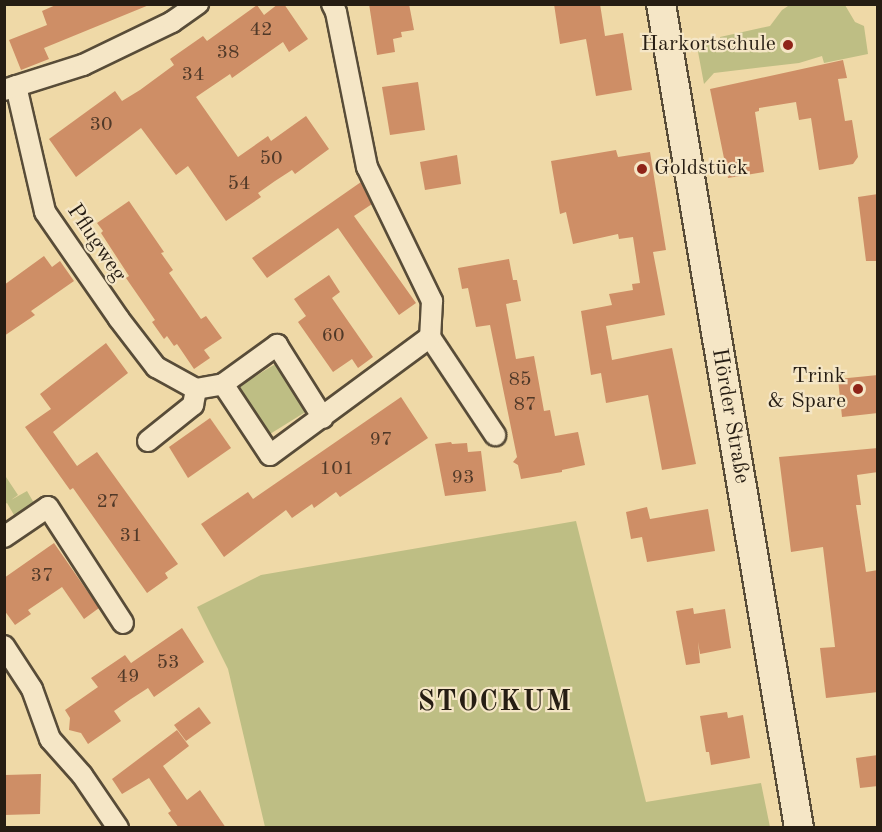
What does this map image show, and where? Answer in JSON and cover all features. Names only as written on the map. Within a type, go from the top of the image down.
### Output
[{"type":"main road","name":"Hörder Straße","points":[[661,4],[800,828]]},
{"type":"street","name":"Pflugweg","points":[[196,389],[156,367],[119,319],[45,212],[10,88],[83,65],[172,22],[198,4]]},
{"type":"street","points":[[332,4],[336,12],[367,167],[432,301],[430,337],[495,435]]},
{"type":"street","points":[[223,384],[270,455],[430,337]]},
{"type":"street","points":[[148,441],[193,405],[196,389],[223,384],[277,345],[323,417]]},
{"type":"street","points":[[4,537],[48,507],[123,623]]},
{"type":"street","points":[[4,646],[32,689],[50,739],[82,775],[118,828]]},
{"type":"green space","name":"Harkortschule","points":[[791,4],[845,5],[855,22],[864,26],[868,54],[824,63],[822,56],[799,63],[714,73],[704,84],[696,41],[710,39],[712,47],[720,46],[720,37],[770,26],[782,10]]},
{"type":"green space","points":[[277,363],[307,411],[270,434],[239,386]]},
{"type":"green space","points":[[4,474],[18,495],[11,500],[27,491],[34,503],[14,515],[7,503],[5,504]]},
{"type":"green space","points":[[576,521],[646,802],[761,783],[770,827],[265,827],[228,669],[197,607],[261,575]]},
{"type":"building","points":[[58,4],[149,5],[44,48],[49,59],[21,70],[9,40],[47,25],[42,11]]},
{"type":"building","points":[[278,4],[284,4],[308,39],[289,52],[283,42],[232,78],[230,74],[196,97],[238,157],[268,136],[271,141],[306,116],[329,149],[295,174],[292,170],[275,181],[258,193],[261,197],[226,221],[188,166],[176,175],[141,128],[76,177],[49,139],[115,91],[122,101],[140,90],[174,65],[170,59],[203,36],[207,41],[257,5],[264,15]]},
{"type":"building","points":[[369,4],[409,4],[414,30],[401,32],[402,37],[393,39],[395,52],[377,55]]},
{"type":"building","points":[[554,4],[600,4],[605,36],[623,33],[632,90],[596,96],[586,39],[560,44]]},
{"type":"building","points":[[843,60],[847,78],[838,79],[845,121],[852,120],[858,157],[853,164],[819,170],[811,118],[799,120],[796,102],[759,108],[759,111],[755,112],[764,172],[728,178],[710,89]]},
{"type":"building","points":[[418,82],[425,130],[390,135],[382,87]]},
{"type":"building","points":[[616,150],[618,157],[650,152],[666,250],[653,252],[665,315],[606,326],[612,360],[672,348],[696,464],[662,470],[648,395],[606,403],[601,373],[591,375],[581,311],[612,305],[609,294],[633,290],[632,284],[640,283],[633,237],[619,239],[618,234],[573,244],[566,212],[560,214],[551,161]]},
{"type":"building","points":[[457,155],[461,184],[425,190],[420,162]]},
{"type":"building","points":[[361,182],[372,204],[354,216],[416,303],[399,315],[338,228],[267,278],[252,258]]},
{"type":"building","points":[[878,194],[878,261],[866,261],[858,197]]},
{"type":"building","points":[[129,201],[164,252],[161,253],[173,270],[169,273],[201,319],[206,316],[222,338],[204,350],[210,358],[194,369],[177,344],[174,346],[167,336],[164,339],[152,322],[155,320],[126,278],[129,276],[97,223]]},
{"type":"building","points":[[44,256],[52,267],[60,261],[74,281],[31,311],[35,315],[4,336],[4,285]]},
{"type":"building","points":[[509,259],[513,280],[517,280],[521,301],[506,304],[516,359],[534,356],[544,411],[550,410],[555,436],[578,432],[585,465],[562,470],[562,472],[521,479],[518,465],[513,462],[517,457],[490,325],[476,327],[468,288],[462,289],[458,268]]},
{"type":"building","points":[[329,275],[340,292],[332,298],[373,357],[358,368],[352,359],[333,372],[298,322],[306,316],[294,299]]},
{"type":"building","points":[[106,343],[128,373],[53,432],[77,466],[97,452],[178,564],[165,573],[168,578],[147,593],[73,488],[70,490],[25,427],[51,409],[40,394]]},
{"type":"building","name":"Trink & Spare","points":[[878,375],[878,413],[842,417],[838,379]]},
{"type":"building","points":[[401,397],[428,438],[340,497],[336,492],[314,508],[312,504],[292,518],[286,510],[224,557],[201,524],[248,492],[253,499]]},
{"type":"building","points":[[210,418],[231,448],[188,478],[169,447]]},
{"type":"building","points":[[451,442],[452,444],[467,443],[468,452],[481,451],[486,491],[445,496],[435,444]]},
{"type":"building","points":[[878,448],[878,472],[857,475],[861,505],[856,505],[866,572],[878,570],[878,692],[826,698],[820,648],[835,647],[823,547],[791,552],[779,457]]},
{"type":"building","points":[[647,507],[650,519],[708,509],[715,551],[647,562],[642,537],[631,539],[626,512]]},
{"type":"building","points":[[54,543],[99,608],[84,619],[62,587],[28,610],[31,614],[15,625],[4,610],[4,578]]},
{"type":"building","points":[[693,608],[694,614],[725,609],[731,648],[700,654],[698,642],[700,663],[686,665],[676,611]]},
{"type":"building","points":[[182,628],[204,662],[154,697],[148,688],[114,711],[121,721],[88,744],[81,733],[69,730],[70,718],[65,710],[98,687],[91,678],[125,655],[131,663]]},
{"type":"building","points":[[199,707],[211,723],[186,741],[174,725]]},
{"type":"building","points":[[727,712],[728,718],[743,715],[750,758],[711,765],[709,752],[706,752],[700,716]]},
{"type":"building","points":[[177,730],[189,746],[163,766],[187,800],[200,790],[226,828],[179,828],[168,813],[171,811],[149,778],[122,794],[112,779]]},
{"type":"building","points":[[878,755],[878,786],[860,788],[856,758]]},
{"type":"building","points":[[41,774],[40,814],[4,815],[5,775]]},
{"type":"place","name":"Harkortschule","points":[[788,45]]},
{"type":"place","name":"Goldstück","points":[[642,169]]},
{"type":"place","name":"Trink & Spare","points":[[858,389]]},
{"type":"district","name":"STOCKUM","points":[[495,703]]}]
